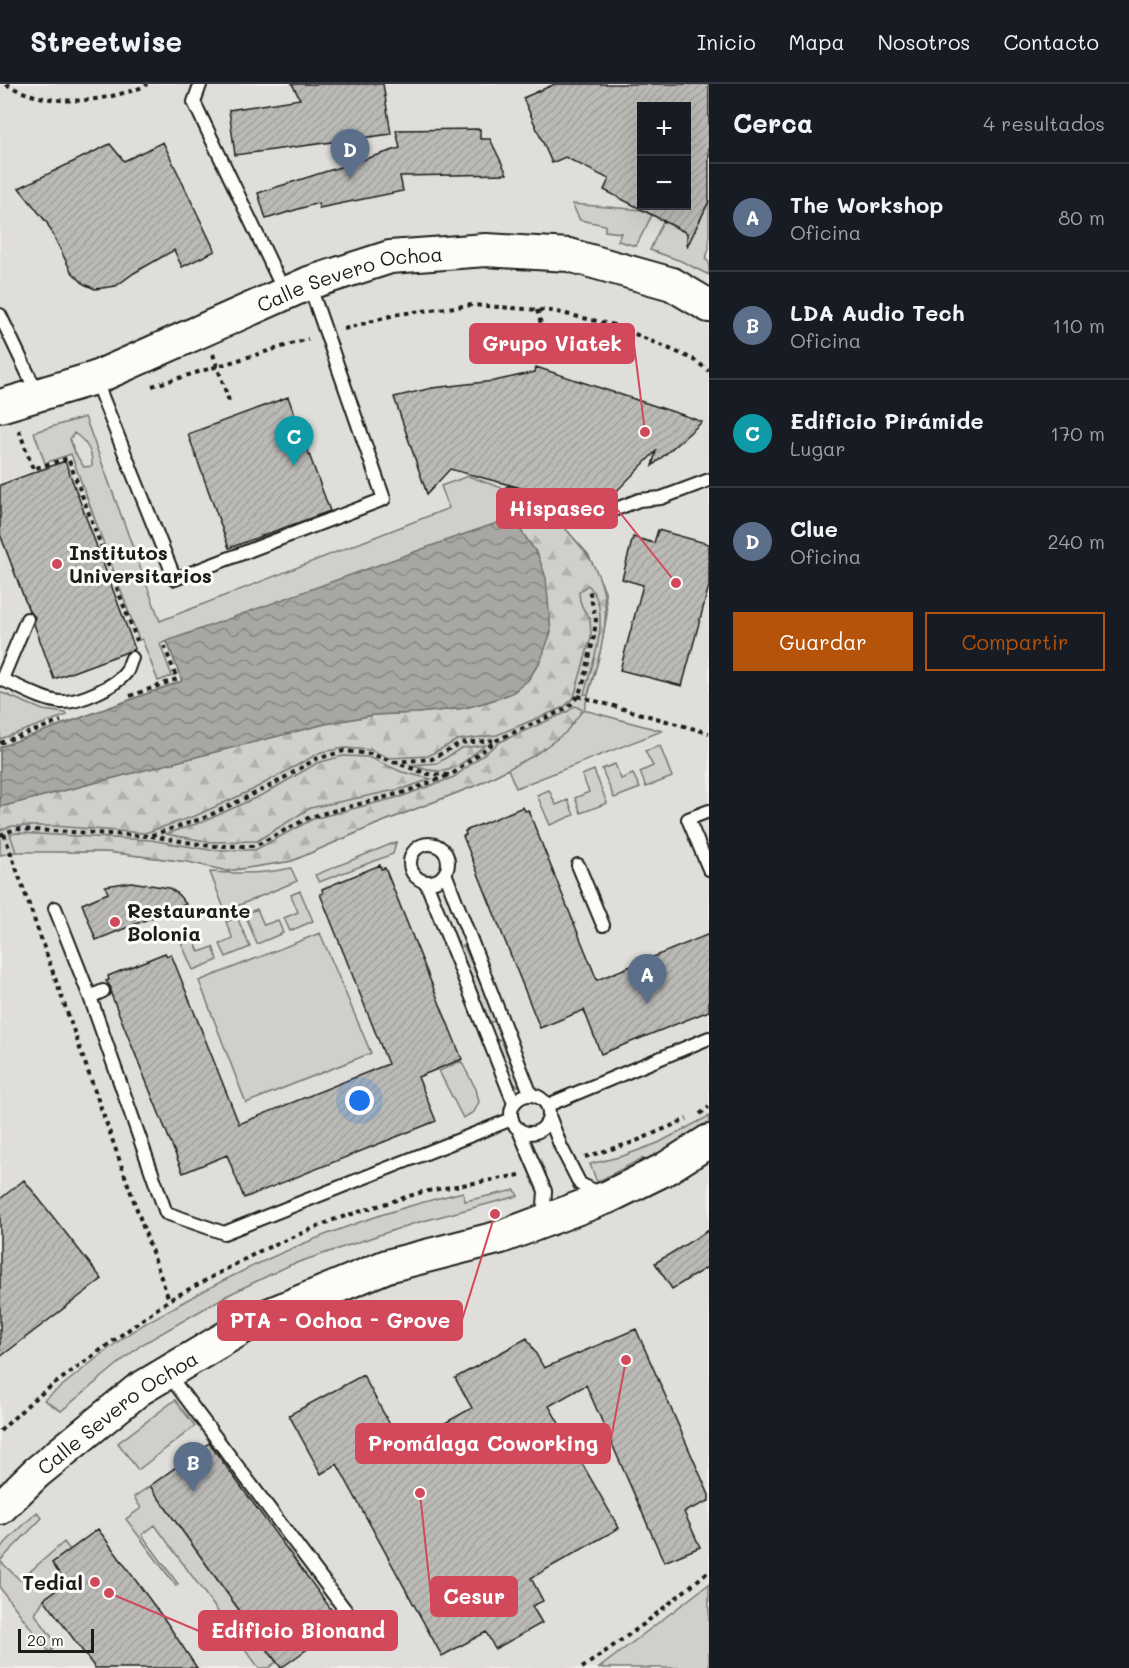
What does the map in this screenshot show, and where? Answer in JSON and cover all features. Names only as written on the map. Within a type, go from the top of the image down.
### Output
[{"type":"street","name":"Calle Severo Ochoa","points":[[9,423],[38,396],[95,378],[297,289],[390,257],[498,251],[569,255],[672,284],[709,306]]},
{"type":"street","name":"Calle Severo Ochoa","points":[[0,1508],[36,1473],[138,1390],[254,1321],[387,1266],[468,1246],[543,1222],[608,1197],[665,1169],[699,1124]]},
{"type":"lane","points":[[95,378],[176,579],[384,499],[327,334],[297,289],[194,102],[200,84]]},
{"type":"lane","points":[[0,315],[38,396]]},
{"type":"lane","points":[[510,493],[582,518],[596,517],[639,500],[661,498],[709,480]]},
{"type":"lane","points":[[27,619],[1,679],[36,695],[61,702],[87,697],[110,686],[126,672],[132,658]]},
{"type":"lane","points":[[709,811],[688,819],[709,869]]},
{"type":"lane","points":[[429,843],[437,845],[447,857],[448,865],[445,873],[433,882],[418,879],[412,873],[409,865],[414,850],[429,843]]},
{"type":"lane","points":[[578,865],[603,925]]},
{"type":"lane","points":[[445,873],[531,1095]]},
{"type":"lane","points":[[426,882],[514,1103],[511,1115],[545,1191],[543,1222]]},
{"type":"lane","points":[[55,908],[90,997],[166,1213],[224,1233],[515,1124]]},
{"type":"lane","points":[[90,997],[103,991]]},
{"type":"lane","points":[[548,1110],[709,1038]]},
{"type":"lane","points":[[514,1103],[525,1095],[541,1098],[568,1162],[580,1184],[608,1197]]},
{"type":"lane","points":[[515,1124],[528,1133],[537,1132],[544,1127],[548,1110]]},
{"type":"lane","points":[[167,1373],[349,1615]]},
{"type":"path","points":[[6,84],[16,90],[62,101],[103,98],[141,88],[147,84]]},
{"type":"path","points":[[149,387],[398,314],[472,305],[553,311],[614,325],[693,359],[709,371]]},
{"type":"path","points":[[537,310],[548,347],[560,350]]},
{"type":"path","points":[[9,423],[29,426]]},
{"type":"path","points":[[9,423],[33,470],[68,458],[138,645],[132,658]]},
{"type":"path","points":[[169,1300],[2,835],[15,829],[149,836],[210,846],[255,846],[310,817],[405,792],[451,775],[497,740],[567,708],[578,696],[584,681],[596,620],[589,589]]},
{"type":"path","points":[[578,696],[709,733]]},
{"type":"path","points":[[391,762],[432,759],[460,744],[497,740]]},
{"type":"path","points":[[149,836],[204,818],[272,785],[316,759],[344,751],[370,754],[428,774],[451,775]]},
{"type":"path","points":[[568,1162],[699,1124],[709,1107]]},
{"type":"path","points":[[0,1431],[34,1399],[169,1300],[260,1251],[333,1220],[422,1192],[537,1173]]},
{"type":"path","points":[[582,1668],[644,1624],[709,1571]]},
{"type":"shaded area","points":[[0,84],[709,84],[709,1668],[0,1668]]},
{"type":"green space","points":[[709,201],[709,250],[705,259],[709,262],[709,275],[681,261],[650,250],[663,221],[692,236]]},
{"type":"green space","points":[[572,204],[642,210],[652,215],[636,246],[618,241],[621,233],[605,231],[605,225],[580,220]]},
{"type":"green space","points":[[85,417],[160,621],[449,508],[441,486],[468,476],[502,488],[501,499],[559,522],[588,554],[605,591],[607,614],[599,657],[584,710],[662,731],[516,788],[508,769],[477,785],[377,824],[292,861],[227,871],[189,862],[107,852],[21,851],[0,855],[0,747],[182,681],[167,641],[160,644],[172,676],[158,681],[142,639],[139,640],[71,454],[45,463],[34,432]],"holes":[[[74,433],[90,451],[92,466],[84,467],[75,453],[70,439]]]},
{"type":"green space","points":[[515,504],[561,524],[591,560],[600,579],[604,597],[604,634],[588,694],[584,694],[596,653],[600,623],[599,608],[588,585],[579,592],[579,596],[590,618],[591,637],[574,697],[564,707],[497,735],[457,740],[428,756],[389,758],[371,750],[345,748],[321,752],[252,790],[195,816],[145,833],[53,826],[12,826],[0,830],[0,807],[325,724],[374,715],[465,708],[512,693],[528,680],[541,660],[538,555],[512,518]]},
{"type":"green space","points":[[0,692],[43,710],[67,715],[0,739]]},
{"type":"green space","points":[[575,706],[583,710],[565,733],[533,756],[477,785],[377,824],[292,861],[227,871],[189,862],[107,852],[16,852],[10,834],[150,840],[210,850],[255,850],[313,819],[403,796],[454,777],[500,742],[567,712]]},
{"type":"green space","points":[[485,745],[458,766],[450,769],[433,771],[409,765],[438,763],[461,748]]},
{"type":"green space","points":[[660,746],[672,777],[646,787],[640,772],[653,766],[645,751]]},
{"type":"green space","points":[[343,756],[368,757],[402,772],[431,779],[405,788],[310,808],[257,841],[211,842],[166,834],[205,821],[266,793],[317,763]]},
{"type":"green space","points":[[615,764],[621,779],[633,774],[640,788],[614,798],[602,769]]},
{"type":"green space","points":[[594,770],[607,803],[581,813],[575,798],[589,792],[582,775]]},
{"type":"green space","points":[[549,790],[556,805],[568,800],[574,815],[550,825],[537,795]]},
{"type":"green space","points":[[396,842],[393,854],[319,882],[315,875]]},
{"type":"green space","points":[[291,868],[297,881],[225,911],[210,872],[251,873]]},
{"type":"green space","points":[[300,891],[313,921],[290,931],[284,918],[298,912],[291,895]]},
{"type":"green space","points":[[257,909],[264,925],[278,920],[283,933],[257,944],[245,914]]},
{"type":"green space","points":[[237,917],[250,947],[226,957],[220,944],[233,939],[226,922]]},
{"type":"green space","points":[[320,933],[371,1053],[246,1103],[199,981]]},
{"type":"green space","points":[[192,935],[199,952],[213,947],[218,960],[193,970],[180,940]]},
{"type":"green space","points":[[464,946],[495,1018],[493,1022],[489,1021],[460,949]]},
{"type":"green space","points":[[501,1039],[520,1084],[518,1086],[514,1084],[498,1044],[498,1040]]},
{"type":"green space","points":[[461,1061],[476,1089],[479,1102],[474,1112],[463,1118],[439,1071]]},
{"type":"green space","points":[[709,1116],[709,1124],[647,1163],[643,1158],[597,1182],[590,1164],[623,1156],[658,1143]]},
{"type":"green space","points":[[515,1190],[518,1196],[412,1224],[290,1265],[226,1296],[141,1345],[61,1411],[44,1400],[143,1324],[218,1283],[286,1251],[355,1224],[427,1201],[463,1192],[465,1201]]},
{"type":"green space","points":[[175,1400],[195,1426],[138,1470],[118,1443]]},
{"type":"green space","points":[[150,1486],[276,1662],[268,1668],[259,1668],[155,1525],[142,1535],[178,1584],[176,1586],[126,1519],[141,1508],[134,1497]]},
{"type":"green space","points":[[37,1512],[42,1518],[0,1561],[0,1548]]},
{"type":"green space","points":[[64,1542],[70,1550],[52,1563],[66,1583],[44,1599],[35,1614],[56,1643],[50,1653],[0,1588],[0,1561],[20,1580]]},
{"type":"green space","points":[[709,1584],[709,1668],[599,1668]]},
{"type":"water","points":[[512,518],[538,555],[546,578],[551,632],[541,660],[528,680],[512,693],[465,708],[374,715],[325,724],[0,807],[0,747],[182,681],[167,641]]},
{"type":"building","points":[[292,84],[383,84],[391,134],[235,155],[229,110],[300,99]]},
{"type":"building","points":[[555,84],[709,84],[709,201],[687,247],[687,233],[643,210],[691,210],[691,102],[637,102],[637,207],[604,190],[609,179],[565,157],[552,163],[523,98]]},
{"type":"building","points":[[480,129],[480,139],[490,139],[507,174],[400,176],[403,191],[319,208],[318,203],[266,219],[258,193],[400,148],[396,130]]},
{"type":"building","points":[[163,142],[215,251],[182,267],[174,250],[116,286],[95,289],[84,284],[71,271],[47,223],[19,188],[110,144],[124,161]]},
{"type":"building","points":[[536,367],[702,422],[652,466],[656,451],[600,507],[450,469],[427,494],[394,397],[432,388],[494,381],[535,372]]},
{"type":"building","points":[[288,397],[330,511],[229,548],[188,434]]},
{"type":"building","points":[[65,461],[135,649],[54,679],[34,624],[35,617],[29,611],[0,534],[0,485]]},
{"type":"building","points":[[658,530],[709,544],[709,586],[682,686],[620,670],[643,585],[622,579],[633,537],[654,543]]},
{"type":"building","points":[[523,807],[525,811],[528,810],[597,980],[709,934],[709,1011],[601,1054],[584,1010],[540,1028],[463,836],[466,835],[465,831]]},
{"type":"building","points":[[380,865],[381,869],[385,868],[462,1059],[418,1077],[436,1121],[244,1198],[227,1155],[183,1173],[111,994],[111,988],[106,981],[109,980],[108,976],[165,953],[167,956],[171,954],[239,1124],[388,1064],[320,894],[323,893],[322,889]]},
{"type":"building","name":"Restaurante Bolonia","points":[[131,882],[169,888],[177,893],[186,904],[96,940],[82,904],[108,893],[105,886]]},
{"type":"building","points":[[24,1180],[102,1279],[0,1357],[0,1199]]},
{"type":"building","points":[[709,1230],[709,1266],[672,1289],[655,1263]]},
{"type":"building","points":[[636,1329],[709,1495],[709,1501],[684,1512],[700,1547],[664,1562],[586,1385],[549,1406],[619,1528],[531,1578],[543,1601],[532,1606],[542,1623],[495,1649],[486,1632],[442,1656],[337,1464],[321,1474],[289,1415],[363,1375],[402,1447],[472,1408],[455,1378],[527,1338],[544,1368]]},
{"type":"building","points":[[209,1443],[342,1624],[281,1668],[150,1486]]},
{"type":"building","points":[[98,1529],[197,1668],[95,1668],[44,1599],[66,1583],[52,1563]]},
{"type":"place","name":"Clue","points":[[350,179]]},
{"type":"place","name":"Grupo Viatek","points":[[645,432]]},
{"type":"place","name":"Edificio Pirámide","points":[[294,466]]},
{"type":"place","name":"Institutos Universitarios","points":[[57,564]]},
{"type":"place","name":"Hispasec","points":[[676,583]]},
{"type":"place","name":"Restaurante Bolonia","points":[[115,922]]},
{"type":"place","name":"The Workshop","points":[[647,1004]]},
{"type":"place","name":"PTA - Ochoa - Grove","points":[[495,1214]]},
{"type":"place","name":"Promálaga Coworking","points":[[626,1360]]},
{"type":"place","name":"LDA Audio Tech","points":[[193,1492]]},
{"type":"place","name":"Cesur","points":[[420,1493]]},
{"type":"place","name":"Tedial","points":[[95,1582]]},
{"type":"place","name":"Edificio Bionand","points":[[109,1593]]}]
